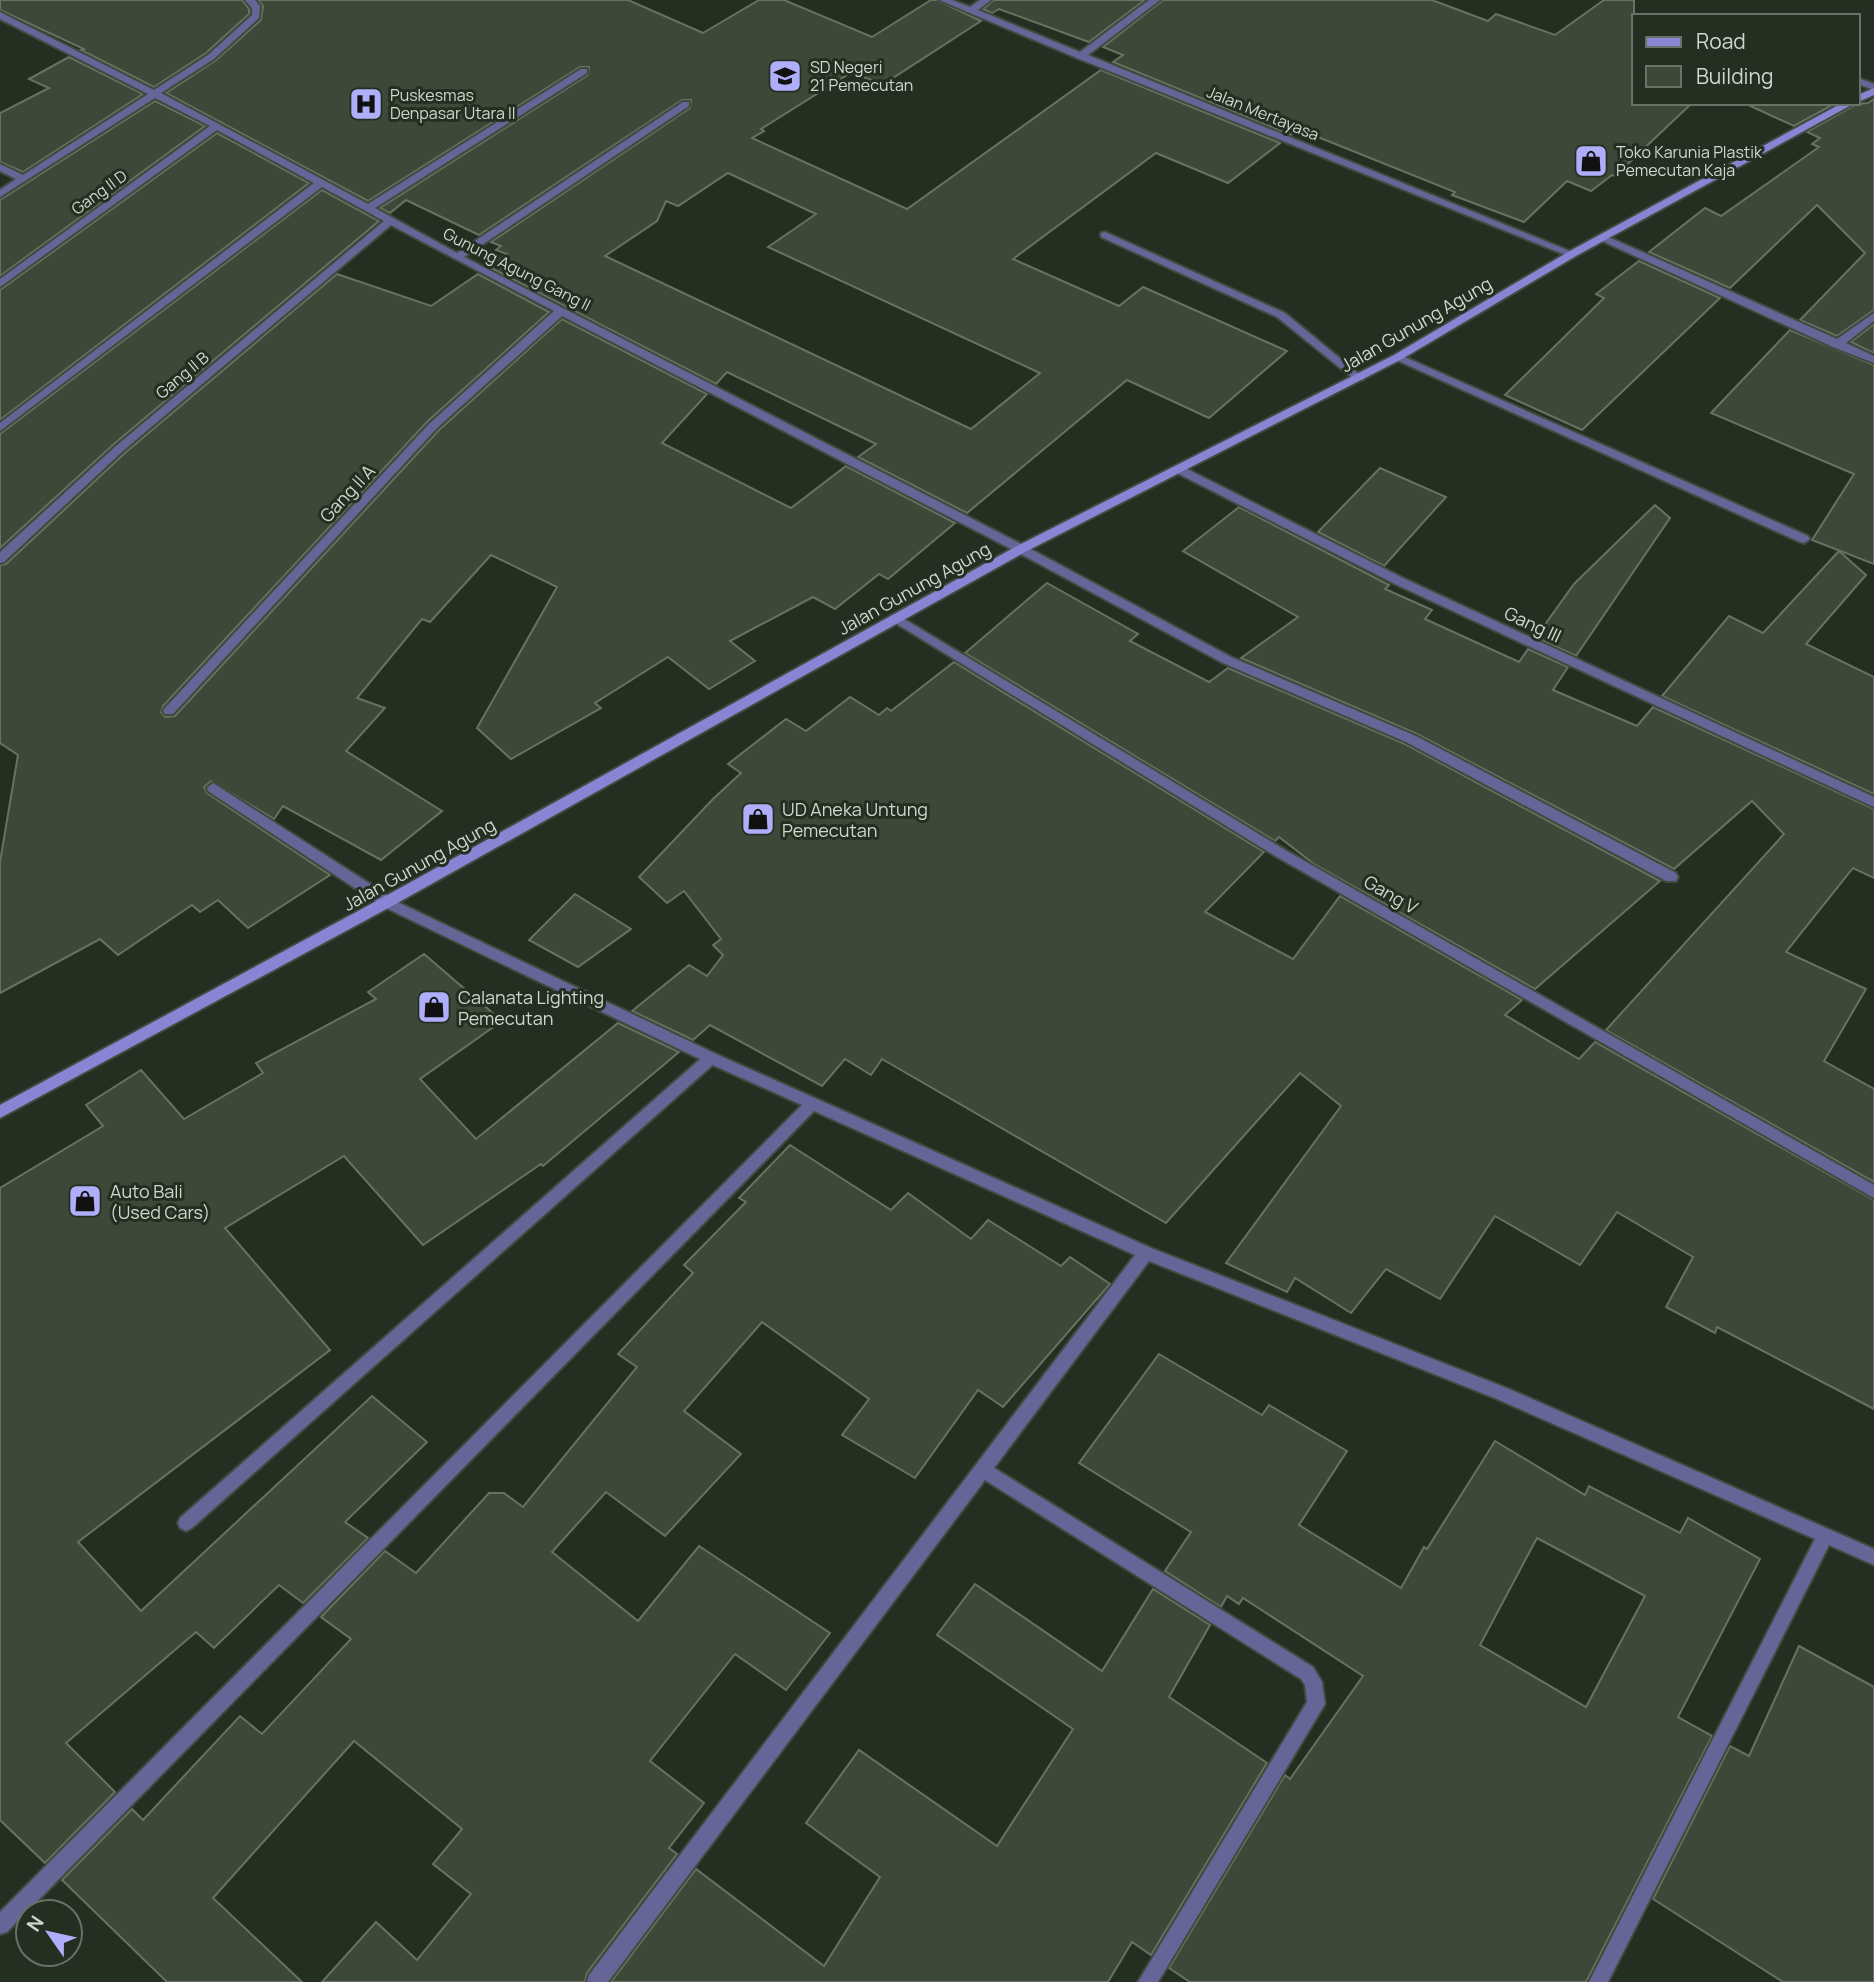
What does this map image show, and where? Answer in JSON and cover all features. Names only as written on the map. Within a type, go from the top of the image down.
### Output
[{"type":"main road","name":"Jalan Gunung Agung","points":[[0,1112],[387,902],[1021,549],[1181,470],[1398,357],[1572,254],[1846,105]]},
{"type":"street","points":[[0,194],[211,57],[245,29],[256,16],[257,8],[250,0]]},
{"type":"street","name":"Jalan Mertayasa","points":[[944,0],[1572,254]]},
{"type":"street","points":[[971,11],[986,0]]},
{"type":"street","points":[[1080,56],[1155,0]]},
{"type":"street","name":"Gunung Agung Gang II","points":[[0,15],[216,126],[457,257],[1021,549],[1227,660],[1411,738],[1671,877]]},
{"type":"street","points":[[367,209],[584,71]]},
{"type":"street","points":[[457,257],[686,104]]},
{"type":"street","name":"Gang II D","points":[[0,284],[216,126]]},
{"type":"street","points":[[0,167],[24,178]]},
{"type":"street","points":[[0,428],[321,183]]},
{"type":"street","name":"Gang II B","points":[[0,559],[120,448],[390,221]]},
{"type":"street","points":[[1105,235],[1281,315],[1359,378]]},
{"type":"street","points":[[1604,238],[1874,360]]},
{"type":"street","name":"Gang II A","points":[[169,711],[433,426],[562,310]]},
{"type":"street","points":[[1837,345],[1874,316]]},
{"type":"street","points":[[1398,357],[1804,539]]},
{"type":"street","name":"Gang III","points":[[1181,470],[1399,581],[1874,802]]},
{"type":"street","name":"Gang V","points":[[896,618],[1282,854],[1874,1192]]},
{"type":"street","points":[[213,788],[387,902],[711,1058],[1146,1253],[1503,1394],[1874,1558]]},
{"type":"street","points":[[186,1523],[711,1058]]},
{"type":"street","points":[[0,1925],[813,1103]]},
{"type":"street","points":[[596,1982],[1146,1253]]},
{"type":"street","points":[[983,1470],[1307,1673],[1313,1682],[1316,1704],[1147,1982]]},
{"type":"street","points":[[1598,1982],[1825,1536]]},
{"type":"building","points":[[0,0],[242,0],[249,9],[249,14],[206,53],[154,87],[81,50],[84,49],[0,10]]},
{"type":"building","points":[[258,0],[628,0],[703,33],[759,0],[784,0],[872,37],[931,0],[937,0],[981,21],[882,85],[852,72],[761,129],[764,131],[752,138],[907,209],[1101,70],[1280,143],[1228,183],[1156,153],[1013,259],[1119,306],[1143,287],[1287,351],[1209,418],[1127,380],[967,513],[858,457],[876,444],[727,372],[716,384],[489,267],[507,254],[496,250],[501,246],[491,242],[690,108],[691,100],[682,100],[479,235],[406,200],[390,213],[380,208],[588,75],[589,67],[580,67],[368,201],[166,93],[215,61],[261,20],[263,6]],"holes":[[[728,173],[816,214],[768,247],[1040,373],[971,429],[605,256],[657,221],[666,201],[678,206]]]},
{"type":"building","points":[[994,0],[1145,0],[1089,42],[999,9],[992,13],[983,9]]},
{"type":"building","points":[[1163,0],[1432,0],[1488,21],[1496,14],[1555,35],[1604,0],[1634,0],[1632,105],[1690,105],[1615,176],[1612,175],[1591,191],[1567,181],[1524,222],[1452,195],[1455,192],[1298,129],[1291,135],[1113,62],[1123,55],[1103,47]]},
{"type":"building","points":[[69,57],[143,94],[23,172],[0,162],[0,113],[49,88],[29,79]]},
{"type":"building","points":[[1874,99],[1874,310],[1837,336],[1800,320],[1865,253],[1817,205],[1730,288],[1649,252],[1705,208],[1721,216],[1819,147],[1812,144],[1820,138],[1807,132],[1855,105]]},
{"type":"building","points":[[155,101],[205,126],[0,276],[0,200]]},
{"type":"building","points":[[1748,105],[1832,105],[1794,126]]},
{"type":"building","points":[[217,133],[309,183],[0,420],[0,290]]},
{"type":"building","points":[[322,190],[379,221],[114,444],[0,548],[0,434]]},
{"type":"building","points":[[1639,261],[1720,298],[1582,430],[1505,395],[1604,298],[1596,294]]},
{"type":"building","points":[[337,274],[431,306],[478,274],[549,312],[427,422],[163,706],[161,712],[165,717],[175,716],[439,430],[562,319],[707,394],[662,443],[791,508],[846,466],[955,523],[888,579],[879,574],[835,609],[813,597],[730,641],[755,661],[709,689],[668,657],[595,703],[601,708],[511,759],[477,728],[557,587],[491,555],[430,622],[422,619],[357,698],[385,708],[346,751],[442,811],[381,860],[283,806],[274,819],[211,781],[204,787],[207,793],[330,875],[248,928],[218,900],[200,912],[192,905],[118,955],[100,939],[0,993],[0,862],[18,755],[0,743],[0,565],[6,564],[126,452]]},
{"type":"building","points":[[1874,324],[1874,353],[1851,342]]},
{"type":"building","points":[[1790,330],[1874,365],[1874,564],[1812,540],[1854,474],[1711,413]]},
{"type":"building","points":[[1380,468],[1446,497],[1384,566],[1318,532]]},
{"type":"building","points":[[1655,505],[1670,518],[1576,656],[1536,637],[1574,584]]},
{"type":"building","points":[[1239,507],[1389,585],[1385,589],[1432,610],[1425,619],[1519,662],[1528,649],[1568,667],[1553,690],[1637,726],[1653,707],[1874,809],[1874,878],[1853,868],[1786,952],[1866,989],[1824,1061],[1874,1089],[1874,1182],[1606,1030],[1784,834],[1752,801],[1674,869],[1417,734],[1241,658],[1298,617],[1183,551]]},
{"type":"building","points":[[1839,551],[1866,575],[1806,644],[1874,677],[1874,794],[1662,696],[1729,616],[1763,633]]},
{"type":"building","points":[[1047,583],[1138,634],[1130,641],[1209,682],[1228,668],[1405,744],[1660,881],[1535,989],[1314,864],[1279,837],[1275,841],[965,653]]},
{"type":"building","points":[[954,662],[1264,852],[1205,912],[1293,959],[1340,896],[1522,1000],[1505,1015],[1579,1059],[1595,1042],[1874,1200],[1874,1409],[1717,1327],[1715,1333],[1666,1307],[1693,1257],[1617,1212],[1580,1265],[1495,1216],[1440,1299],[1386,1269],[1351,1313],[1295,1278],[1287,1292],[1226,1263],[1341,1106],[1300,1073],[1166,1223],[882,1059],[871,1075],[845,1059],[822,1086],[710,1025],[693,1040],[632,1011],[689,965],[707,976],[723,955],[713,945],[721,939],[684,891],[667,903],[639,877],[741,773],[728,764],[786,719],[806,731],[850,697],[879,715],[887,708],[891,711]]},
{"type":"building","points":[[575,894],[631,929],[578,967],[529,940]]},
{"type":"building","points":[[424,954],[502,1021],[420,1079],[476,1139],[618,1023],[679,1052],[543,1166],[541,1164],[423,1245],[344,1156],[225,1228],[330,1350],[78,1542],[141,1611],[372,1396],[427,1442],[345,1522],[368,1538],[303,1603],[279,1585],[214,1648],[196,1632],[66,1743],[115,1792],[45,1863],[0,1820],[0,1188],[103,1126],[86,1105],[141,1070],[184,1119],[263,1073],[256,1063],[376,999],[368,992]]},
{"type":"building","points":[[790,1145],[891,1210],[908,1193],[971,1239],[988,1220],[1061,1266],[1070,1257],[1110,1284],[1003,1407],[978,1390],[915,1478],[842,1435],[869,1399],[762,1322],[684,1411],[741,1454],[665,1536],[606,1492],[552,1552],[638,1621],[699,1546],[830,1633],[786,1690],[735,1654],[650,1761],[704,1803],[669,1848],[677,1854],[587,1973],[585,1982],[322,1982],[376,1922],[417,1960],[471,1894],[433,1864],[462,1829],[354,1741],[213,1898],[302,1982],[167,1982],[84,1901],[84,1898],[81,1898],[62,1880],[132,1809],[143,1820],[240,1716],[262,1734],[351,1639],[321,1617],[385,1551],[416,1573],[489,1493],[504,1493],[523,1507],[637,1367],[618,1354],[693,1273],[684,1265],[746,1202],[739,1198]]},
{"type":"building","points":[[1159,1354],[1262,1415],[1269,1405],[1347,1451],[1299,1525],[1401,1588],[1424,1547],[1427,1549],[1495,1441],[1585,1495],[1589,1486],[1680,1533],[1688,1518],[1760,1559],[1678,1717],[1712,1736],[1586,1982],[1190,1982],[1169,1968],[1285,1775],[1290,1779],[1363,1676],[1243,1598],[1239,1604],[1227,1596],[1221,1607],[1165,1571],[1191,1532],[1079,1463]],"holes":[[[1537,1538],[1645,1596],[1586,1707],[1480,1645]]]},
{"type":"building","points":[[975,1584],[1102,1671],[1153,1589],[1210,1625],[1169,1697],[1267,1763],[1151,1955],[1132,1942],[1108,1982],[611,1982],[696,1869],[824,1966],[880,1877],[806,1823],[859,1750],[997,1846],[1073,1729],[937,1635]]},
{"type":"building","points":[[1799,1646],[1874,1687],[1874,1982],[1783,1982],[1653,1899],[1730,1746],[1749,1756]]},
{"type":"place","name":"SD Negeri 21 Pemecutan","points":[[785,76]]},
{"type":"place","name":"Puskesmas Denpasar Utara II","points":[[366,104]]},
{"type":"place","name":"Toko Karunia Plastik Pemecutan Kaja","points":[[1591,161]]},
{"type":"place","name":"UD Aneka Untung Pemecutan","points":[[758,819]]},
{"type":"place","name":"Calanata Lighting Pemecutan","points":[[434,1007]]},
{"type":"place","name":"Auto Bali (Used Cars)","points":[[85,1201]]}]
